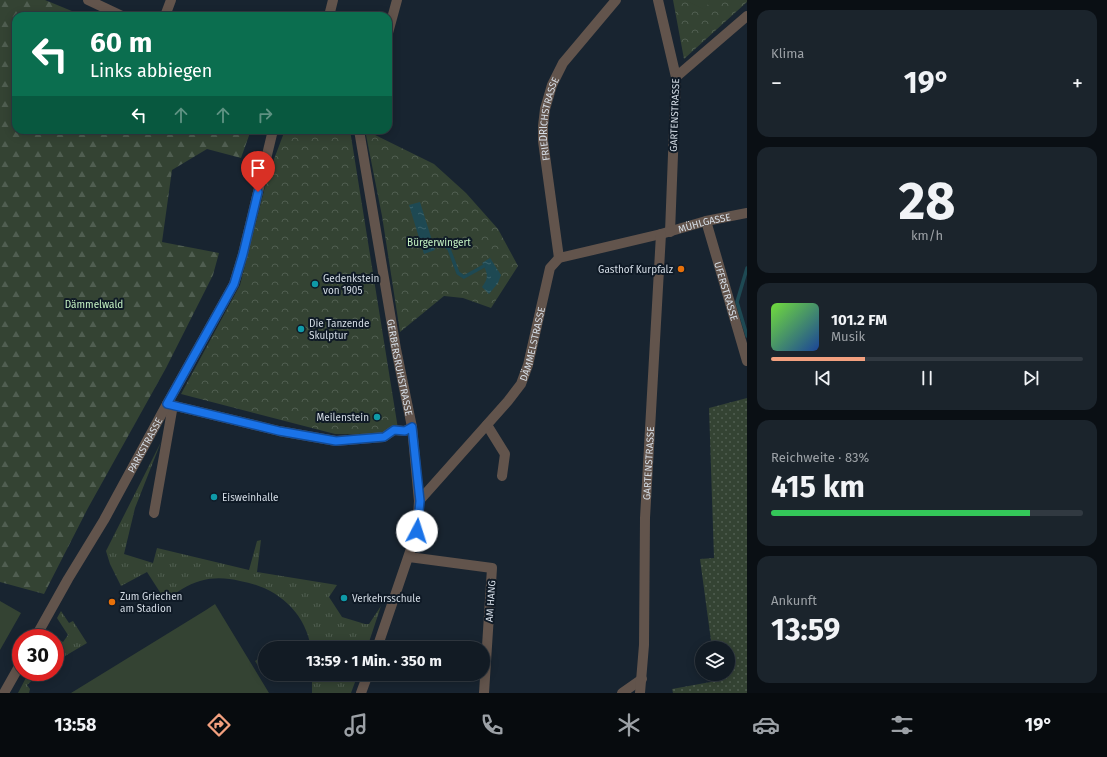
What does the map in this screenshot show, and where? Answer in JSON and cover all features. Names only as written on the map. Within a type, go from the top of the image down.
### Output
[{"type":"street","points":[[88,0],[114,12]]},
{"type":"street","points":[[166,12],[171,0]]},
{"type":"street","points":[[330,12],[333,0]]},
{"type":"street","points":[[392,16],[396,0]]},
{"type":"street","name":"FRIEDRICHSTRASSE","points":[[559,258],[544,141],[544,109],[552,85],[563,62],[616,0]]},
{"type":"street","name":"GARTENSTRASSE","points":[[640,693],[644,645],[645,518],[676,77],[658,0]]},
{"type":"street","points":[[676,77],[747,16]]},
{"type":"street","name":"PARKSTRASSE","points":[[40,629],[170,404],[234,284],[243,254],[272,134]]},
{"type":"street","name":"GERBERSRUHSTRASSE","points":[[360,134],[396,349],[412,427],[420,501],[417,531],[379,641]]},
{"type":"street","name":"MÜHLGASSE","points":[[665,233],[706,221],[747,213]]},
{"type":"street","name":"UFERSTRASSE","points":[[706,221],[747,361]]},
{"type":"street","points":[[559,258],[665,233]]},
{"type":"street","name":"DÄMMELSTRASSE","points":[[420,501],[508,401],[521,384],[528,365],[550,268],[559,258]]},
{"type":"street","points":[[154,513],[170,404],[279,431],[336,441],[384,437],[394,430],[405,431],[412,427]]},
{"type":"street","points":[[487,425],[505,454],[502,476]]},
{"type":"street","name":"AM HANG","points":[[409,557],[492,568],[484,693]]},
{"type":"street","points":[[4,693],[12,679]]},
{"type":"street","points":[[622,693],[642,679]]},
{"type":"street","points":[[362,693],[366,681]]},
{"type":"green space","name":"Dämmelwald","points":[[0,0],[45,0],[74,12],[12,12],[12,134],[250,134],[241,158],[207,149],[172,170],[162,242],[219,253],[213,275],[166,368],[88,508],[44,594],[0,582]]},
{"type":"green space","points":[[673,0],[747,0],[747,2],[684,59]]},
{"type":"green space","points":[[685,0],[710,0],[705,10]]},
{"type":"green space","points":[[283,134],[351,134],[399,435],[335,434],[181,394],[240,285],[268,175]]},
{"type":"green space","name":"Bürgerwingert","points":[[366,134],[373,134],[434,164],[466,193],[498,229],[518,266],[491,308],[463,298],[444,296],[400,332],[382,216]]},
{"type":"green space","points":[[747,398],[747,693],[673,693],[672,689],[716,681],[735,681],[735,641],[711,641],[700,559],[714,558],[709,408]]},
{"type":"green space","points":[[161,442],[135,508],[124,554],[153,563],[157,548],[249,570],[257,541],[261,540],[257,572],[337,585],[329,597],[342,617],[365,624],[369,624],[381,606],[369,641],[309,641],[308,635],[295,612],[277,595],[265,589],[253,584],[235,580],[215,578],[196,582],[165,600],[147,572],[121,586],[110,564],[106,551]]},
{"type":"green space","points":[[0,601],[21,613],[0,650]]},
{"type":"green space","points":[[215,604],[258,675],[258,681],[262,681],[269,693],[71,693]]},
{"type":"green space","points":[[61,611],[69,623],[73,621],[87,643],[64,657],[64,641],[68,635],[57,618]]},
{"type":"green space","points":[[258,659],[258,666],[255,661]]},
{"type":"green space","points":[[24,681],[32,681],[27,685],[30,689],[29,693],[18,693]]},
{"type":"green space","points":[[312,681],[355,681],[351,693],[312,693]]},
{"type":"water","points":[[420,202],[435,250],[424,254],[409,205]]},
{"type":"water","points":[[490,258],[501,275],[498,283],[489,294],[482,287],[486,281],[487,275],[482,263]]},
{"type":"waterway","points":[[439,246],[444,245],[449,249],[458,273],[464,277],[484,266]]},
{"type":"waterway","points":[[747,268],[737,302],[747,336]]},
{"type":"place","name":"Gasthof Kurpfalz","points":[[681,269]]},
{"type":"place","name":"Gedenkstein von 1905","points":[[315,284]]},
{"type":"place","name":"Die Tanzende Skulptur","points":[[301,329]]},
{"type":"place","name":"Meilenstein","points":[[377,417]]},
{"type":"place","name":"Eisweinhalle","points":[[214,497]]},
{"type":"place","name":"Verkehrsschule","points":[[344,598]]},
{"type":"place","name":"Zum Griechen am Stadion","points":[[112,602]]},
{"type":"route","points":[[258,192],[234,284],[167,404],[279,431],[336,441],[384,437],[394,430],[407,431],[412,427],[420,501],[417,531]]}]
